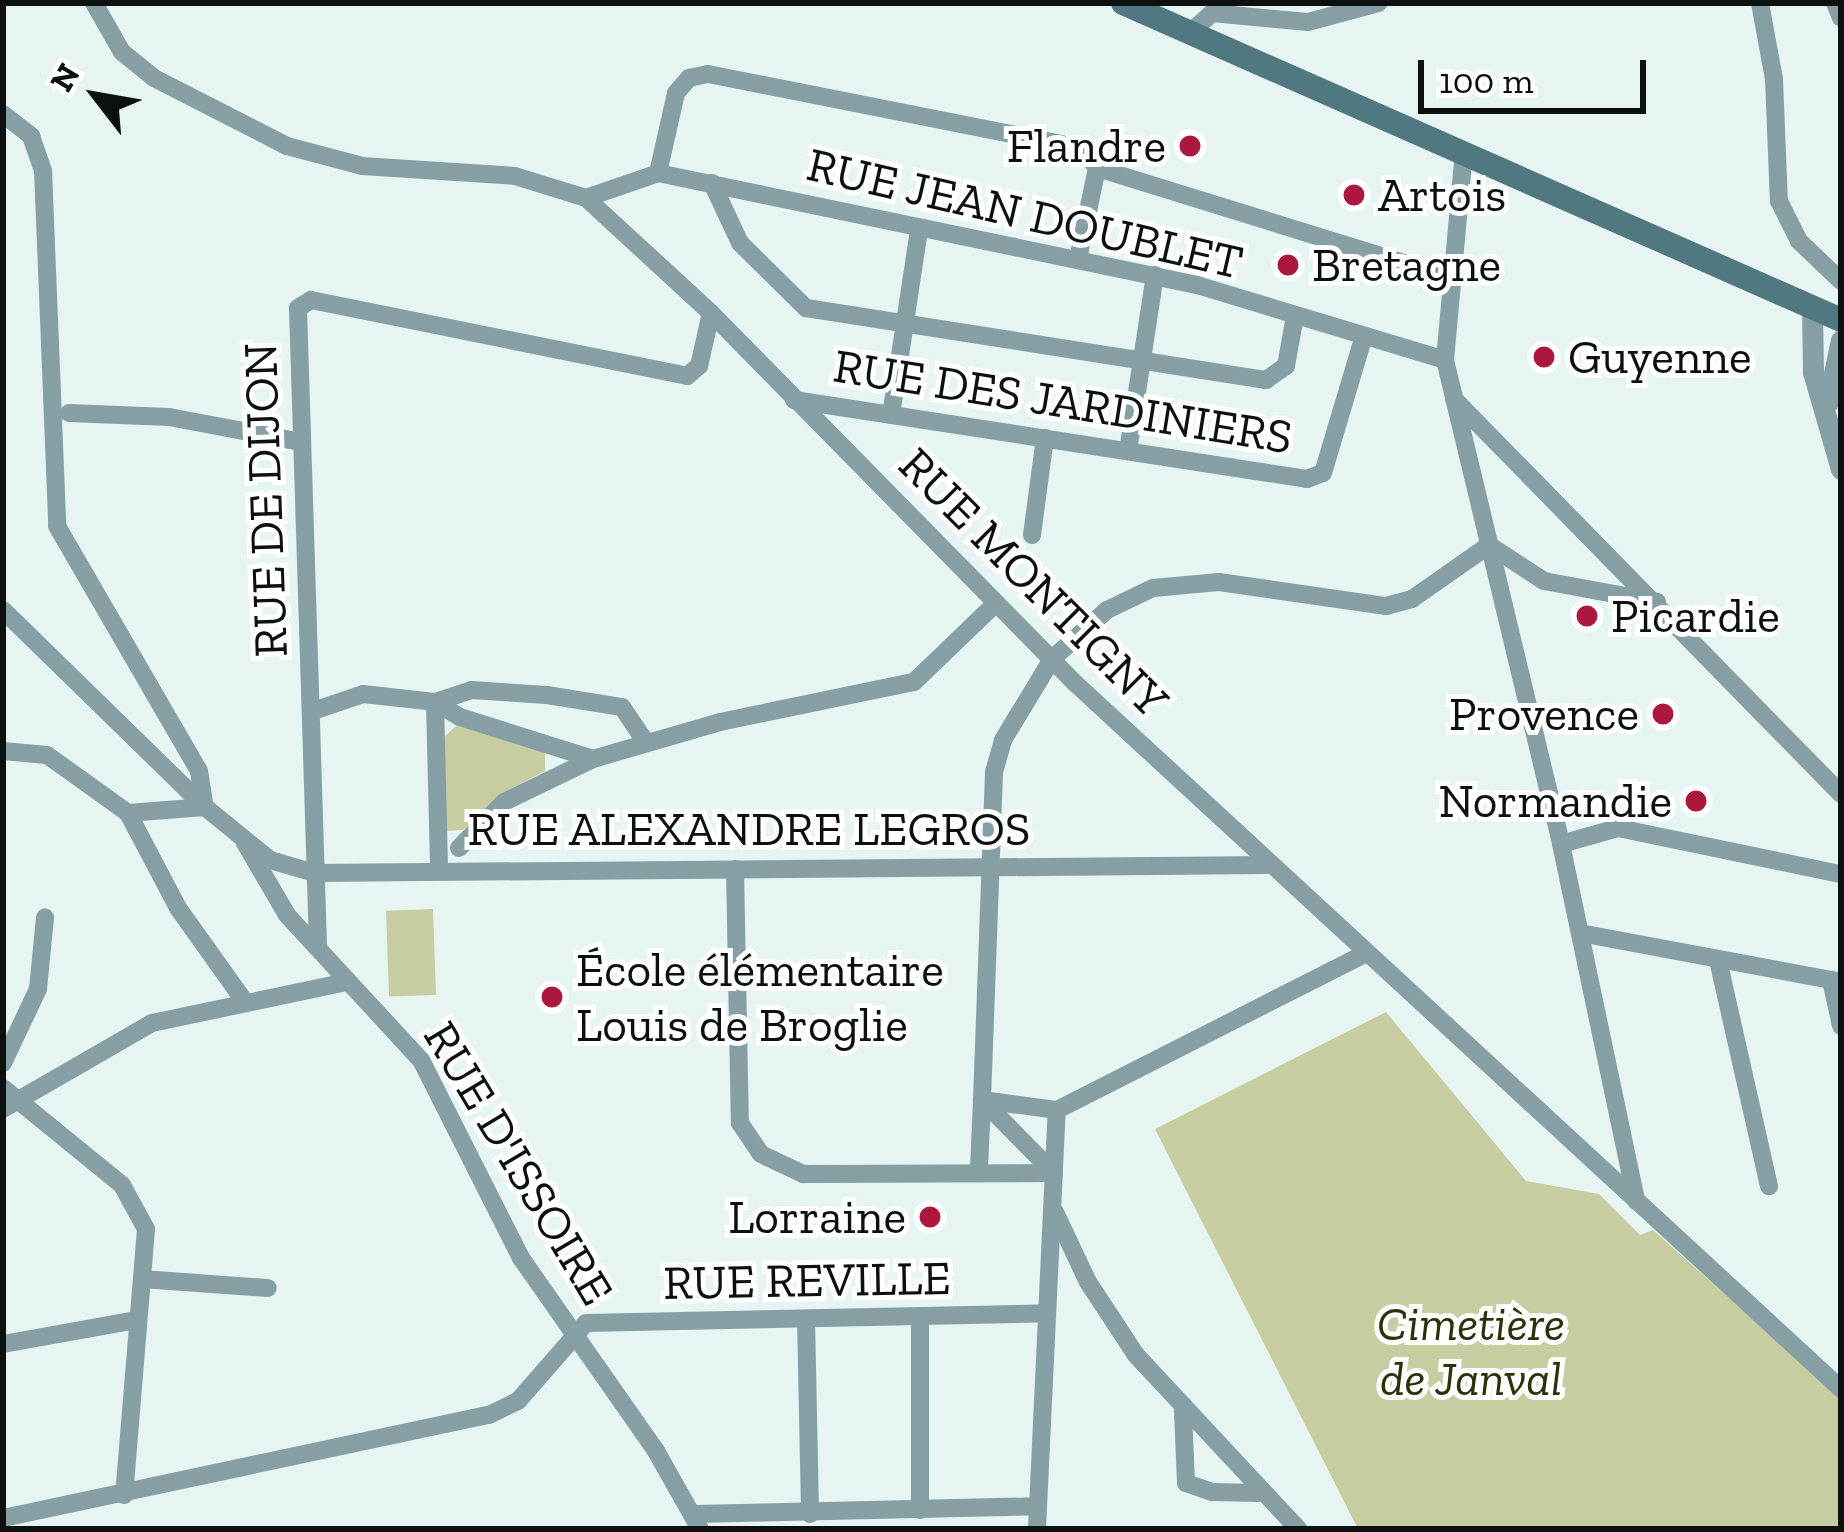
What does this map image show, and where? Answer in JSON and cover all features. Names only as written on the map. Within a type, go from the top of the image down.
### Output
[{"type":"main road","points":[[1123,3],[1841,320]]},
{"type":"street","name":"RUE MONTIGNY","points":[[94,3],[122,52],[154,78],[287,146],[362,166],[515,176],[586,198],[711,314],[1052,659],[1267,865],[1841,1389]]},
{"type":"street","points":[[1191,32],[1212,13],[1308,22],[1379,3]]},
{"type":"street","points":[[1760,3],[1774,79],[1779,201],[1799,242],[1841,281]]},
{"type":"street","points":[[1835,3],[1841,18]]},
{"type":"street","points":[[658,173],[676,93],[708,74],[1081,148],[1097,168],[1453,278]]},
{"type":"street","points":[[3,114],[31,136],[43,170],[57,526],[200,771],[205,807],[128,813]]},
{"type":"street","points":[[1464,151],[1445,360],[1561,844],[1636,1201]]},
{"type":"street","points":[[1078,259],[1097,168]]},
{"type":"street","name":"RUE JEAN DOUBLET","points":[[586,198],[658,173],[712,183],[1155,275],[1445,360]]},
{"type":"street","points":[[712,183],[710,194],[740,243],[806,308],[1266,380],[1286,366],[1295,316]]},
{"type":"street","points":[[891,415],[919,229]]},
{"type":"street","points":[[1129,451],[1155,275]]},
{"type":"street","name":"RUE DE DIJON","points":[[318,945],[296,317],[304,302],[687,376],[699,366],[711,314]]},
{"type":"street","points":[[1813,307],[1808,344],[1841,469]]},
{"type":"street","name":"RUE DES JARDINIERS","points":[[794,400],[1316,478],[1363,339]]},
{"type":"street","points":[[1827,408],[1841,340]]},
{"type":"street","points":[[1454,399],[1841,794]]},
{"type":"street","points":[[69,413],[169,417],[301,442]]},
{"type":"street","points":[[1032,535],[1045,439]]},
{"type":"street","points":[[1489,545],[1544,581],[1657,602]]},
{"type":"street","points":[[979,1168],[992,866],[1003,740],[1052,659],[1107,610],[1153,589],[1220,582],[1386,606],[1412,599],[1489,545]]},
{"type":"street","points":[[449,848],[504,802],[593,759],[645,741],[914,682],[996,603]]},
{"type":"street","name":"RUE D'ISSOIRE","points":[[3,610],[205,807],[242,836],[287,915],[421,1060],[474,1175],[696,1522]]},
{"type":"street","points":[[313,711],[362,694],[435,702],[471,690],[622,707],[645,741]]},
{"type":"street","points":[[435,702],[460,718],[593,759]]},
{"type":"street","points":[[435,702],[449,848],[440,870]]},
{"type":"street","points":[[3,751],[47,755],[128,813],[178,908],[243,999]]},
{"type":"street","points":[[1561,844],[1618,828],[1841,874]]},
{"type":"street","name":"RUE ALEXANDRE LEGROS","points":[[242,836],[270,860],[315,873],[1267,865]]},
{"type":"street","points":[[449,848],[464,869]]},
{"type":"street","points":[[735,869],[739,1108],[751,1143],[803,1174],[979,1168],[1054,1173]]},
{"type":"street","points":[[3,1063],[38,989],[45,917]]},
{"type":"street","points":[[1580,933],[1836,981],[1841,1026]]},
{"type":"street","points":[[982,1100],[1057,1110],[1364,954]]},
{"type":"street","points":[[1718,960],[1769,1186]]},
{"type":"street","points":[[124,1495],[146,1229],[122,1185],[7,1100],[152,1023],[243,999],[327,992],[347,982]]},
{"type":"street","points":[[982,1100],[1054,1173]]},
{"type":"street","points":[[1037,1529],[1057,1110]]},
{"type":"street","points":[[1052,1203],[1088,1282],[1183,1411],[1298,1529]]},
{"type":"street","points":[[142,1280],[268,1288]]},
{"type":"street","points":[[1048,1283],[1088,1282]]},
{"type":"street","name":"RUE REVILLE","points":[[572,1331],[586,1323],[1047,1313]]},
{"type":"street","points":[[920,1317],[920,1510]]},
{"type":"street","points":[[806,1319],[810,1514]]},
{"type":"street","points":[[3,1344],[136,1320]]},
{"type":"street","points":[[3,1518],[490,1415],[518,1400],[572,1331]]},
{"type":"street","points":[[1183,1411],[1186,1483],[1212,1492],[1259,1492]]},
{"type":"street","points":[[696,1522],[1038,1506]]},
{"type":"green space","points":[[457,725],[545,752],[545,771],[504,792],[463,830],[446,831],[444,737]]},
{"type":"green space","points":[[433,909],[436,995],[389,997],[386,911]]},
{"type":"green space","name":"Cimetière de Janval","points":[[1386,1012],[1526,1181],[1599,1194],[1640,1235],[1653,1230],[1841,1398],[1841,1529],[1358,1529],[1155,1129]]},
{"type":"place","name":"Flandre","points":[[1190,146]]},
{"type":"place","name":"Artois","points":[[1354,195]]},
{"type":"place","name":"Bretagne","points":[[1288,265]]},
{"type":"place","name":"Guyenne","points":[[1544,357]]},
{"type":"place","name":"Picardie","points":[[1587,616]]},
{"type":"place","name":"Provence","points":[[1663,714]]},
{"type":"place","name":"Normandie","points":[[1696,801]]},
{"type":"place","name":"École élémentaire Louis de Broglie","points":[[552,997]]},
{"type":"place","name":"Lorraine","points":[[930,1217]]}]
